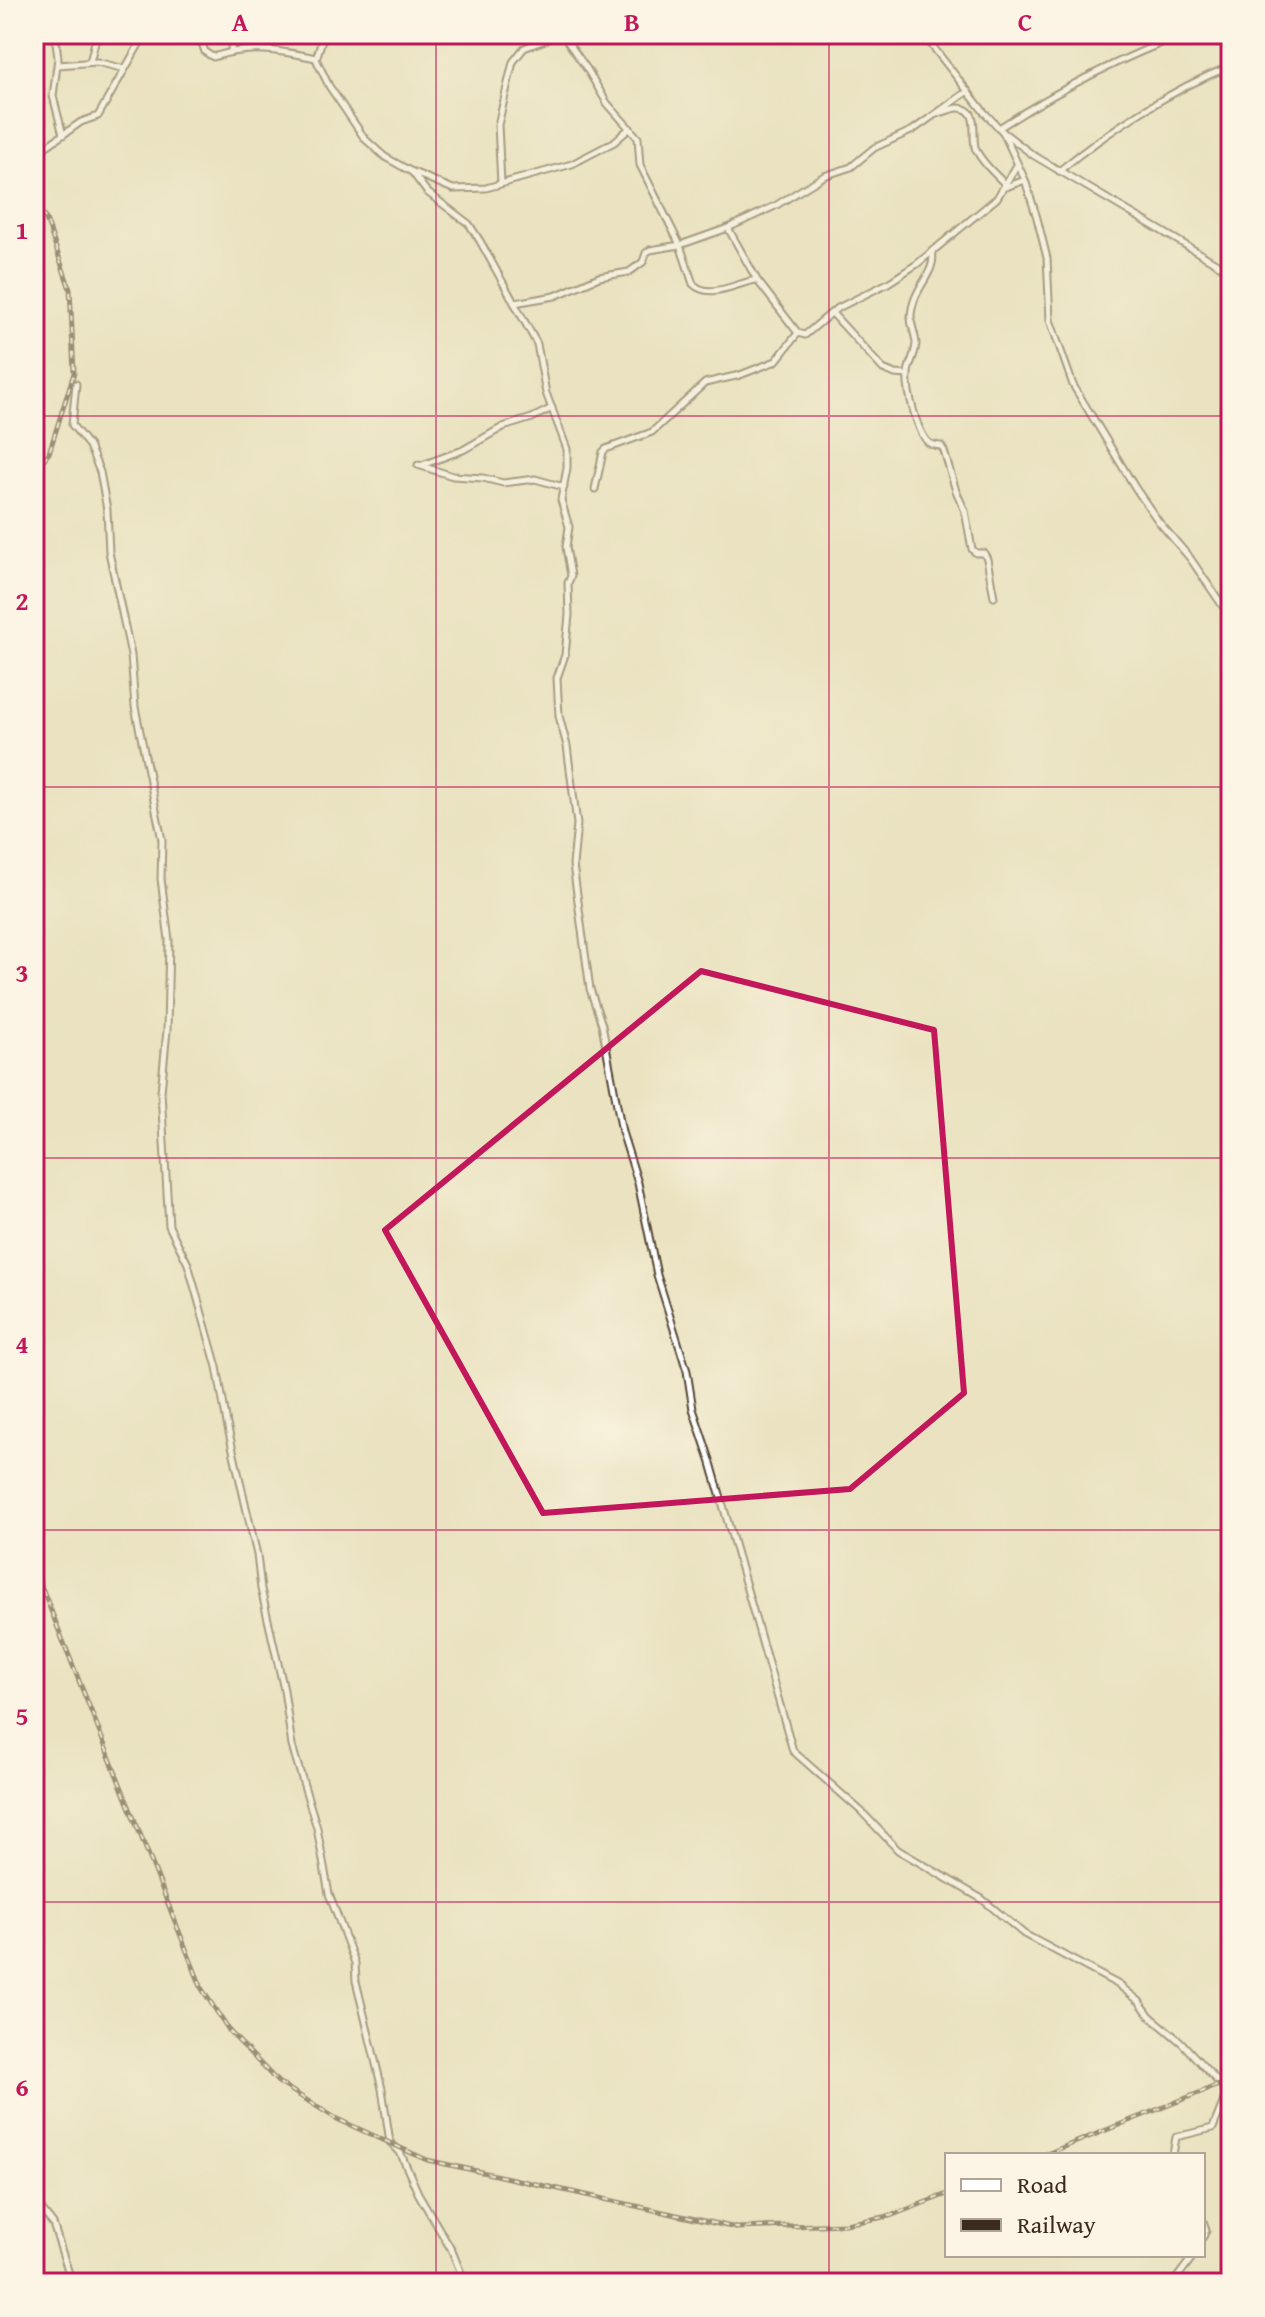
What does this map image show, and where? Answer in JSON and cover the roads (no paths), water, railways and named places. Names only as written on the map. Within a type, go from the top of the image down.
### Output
[{"type":"street","points":[[55,34],[58,65],[53,96],[63,135]]},
{"type":"street","points":[[90,62],[97,34]]},
{"type":"street","points":[[34,155],[85,120],[98,116],[145,34]]},
{"type":"street","points":[[199,34],[203,49],[209,56],[247,49],[316,58]]},
{"type":"street","points":[[231,51],[232,34]]},
{"type":"street","points":[[324,34],[316,58],[359,132],[385,157],[453,189],[469,190],[572,164],[614,142],[630,128]]},
{"type":"street","points":[[501,183],[498,125],[513,62],[524,48],[561,34],[607,103],[640,141],[642,171],[665,211],[696,288],[725,289],[757,280]]},
{"type":"street","points":[[923,34],[1001,130],[1059,171],[1231,272]]},
{"type":"street","points":[[1001,130],[1078,79],[1185,34]]},
{"type":"street","points":[[58,65],[90,62],[125,69]]},
{"type":"street","points":[[1059,171],[1104,136],[1182,87],[1231,66]]},
{"type":"street","points":[[514,303],[555,296],[599,277],[629,272],[641,265],[650,250],[680,245],[728,228],[775,206],[824,176],[851,167],[874,148],[906,134],[968,91]]},
{"type":"street","points":[[938,113],[956,108],[969,112],[974,121],[973,140],[978,153],[1006,186]]},
{"type":"street","points":[[1001,130],[1025,180],[1047,258],[1050,320],[1073,385],[1136,489],[1190,558],[1231,618]]},
{"type":"street","points":[[728,228],[757,280],[798,333],[805,335],[832,313],[895,279],[932,251],[997,198],[1017,164]]},
{"type":"street","points":[[412,172],[427,192],[469,224],[537,344],[543,380],[567,449],[561,500],[569,527],[566,547],[571,576],[568,583],[566,647],[557,674],[559,716],[567,746],[577,824],[573,865],[590,989],[602,1025],[622,1132],[638,1183],[657,1275],[687,1371],[693,1409],[793,1751],[861,1811],[898,1850],[982,1899],[1024,1934],[1119,1985],[1181,2042],[1229,2094],[1213,2128],[1176,2137],[1173,2153]]},
{"type":"street","points":[[1006,186],[1025,180]]},
{"type":"street","points":[[932,251],[933,264],[917,294],[911,316],[910,327],[916,347],[908,375],[912,405],[929,443],[941,446],[944,451],[965,511],[972,549],[986,555],[994,597]]},
{"type":"street","points":[[832,313],[883,369],[908,375]]},
{"type":"street","points":[[595,489],[603,452],[652,432],[705,383],[740,375],[776,361],[798,333]]},
{"type":"street","points":[[76,384],[72,425],[89,446],[100,472],[107,510],[109,552],[131,655],[135,707],[162,840],[161,879],[169,940],[167,1030],[161,1092],[169,1226],[188,1264],[217,1367],[257,1555],[262,1595],[289,1711],[292,1746],[319,1838],[329,1894],[355,1963],[356,1981],[382,2089],[390,2142],[400,2152],[412,2181],[452,2251],[465,2283]]},
{"type":"street","points":[[552,408],[503,427],[463,450],[420,465],[453,476],[503,483],[535,479],[564,487]]},
{"type":"street","points":[[34,2200],[53,2224],[72,2283]]},
{"type":"street","points":[[1173,2283],[1192,2257]]},
{"type":"railway","points":[[34,204],[46,219],[70,289],[74,373],[49,453],[34,471]]},
{"type":"railway","points":[[34,1568],[202,1989],[230,2032],[278,2082],[335,2118],[427,2160],[736,2228],[845,2224],[890,2216],[945,2195]]},
{"type":"railway","points":[[1049,2153],[1231,2080]]}]
